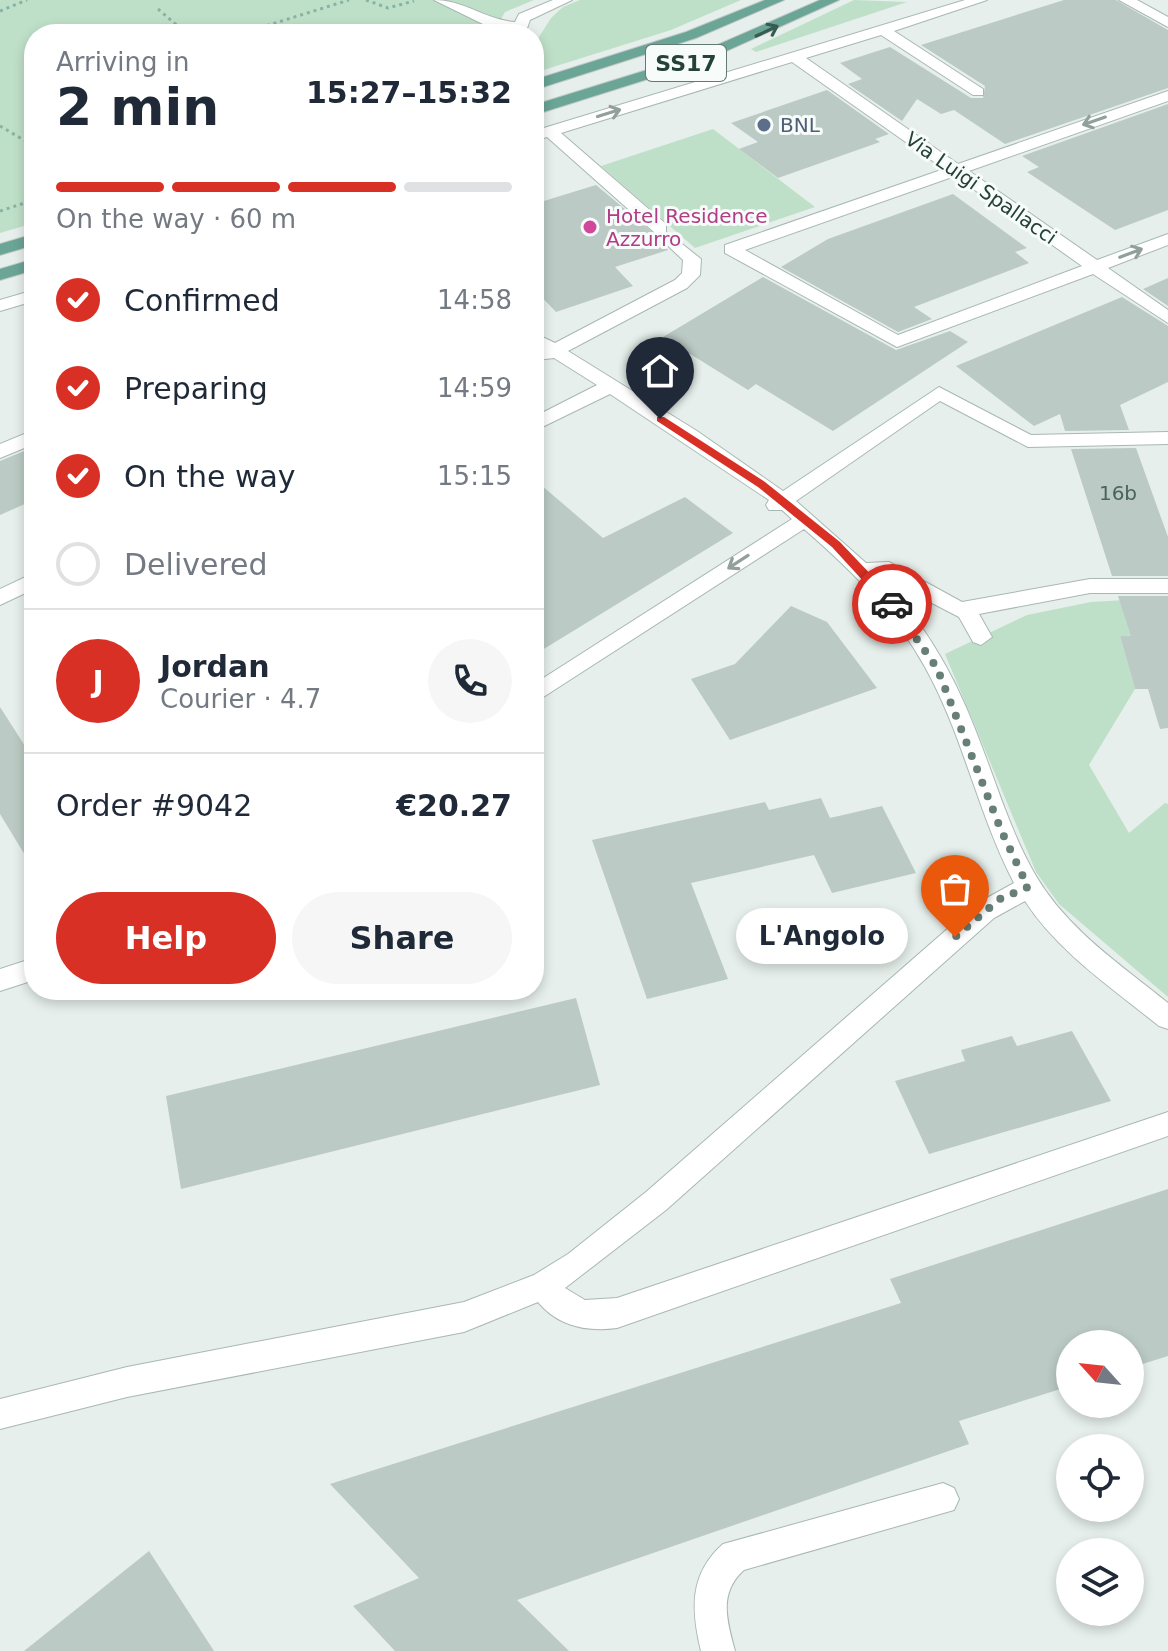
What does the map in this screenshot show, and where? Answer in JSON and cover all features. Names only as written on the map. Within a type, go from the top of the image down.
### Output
[{"type":"main road","name":"SS17","points":[[544,82],[691,35],[777,0]]},
{"type":"main road","name":"SS17","points":[[544,107],[724,49],[832,0]]},
{"type":"main road","points":[[0,250],[24,242]]},
{"type":"main road","points":[[0,275],[24,267]]},
{"type":"street","points":[[441,0],[493,24]]},
{"type":"street","points":[[513,0],[536,11]]},
{"type":"street","points":[[520,24],[522,19],[536,11],[565,0]]},
{"type":"street","points":[[544,133],[980,0]]},
{"type":"street","points":[[1126,0],[1165,19]]},
{"type":"street","points":[[883,30],[978,92]]},
{"type":"street","name":"Via Luigi Spallacci","points":[[795,57],[1168,318]]},
{"type":"street","points":[[1168,96],[954,168],[731,249],[897,342],[1168,239]]},
{"type":"street","points":[[544,136],[666,234],[692,259],[691,275],[681,284],[544,348]]},
{"type":"street","points":[[0,306],[24,298]]},
{"type":"street","points":[[544,351],[804,520],[862,571],[912,630],[937,668],[1001,830],[1028,887],[1064,930],[1168,1018]]},
{"type":"street","points":[[544,420],[604,389]]},
{"type":"street","points":[[779,503],[939,393],[1028,441],[1168,438]]},
{"type":"street","points":[[0,452],[24,441]]},
{"type":"street","points":[[544,689],[804,520]]},
{"type":"street","points":[[862,571],[882,567],[946,605],[966,610],[1064,590],[1115,585],[1168,586]]},
{"type":"street","points":[[0,598],[24,585]]},
{"type":"street","points":[[966,610],[981,637]]},
{"type":"street","points":[[0,1414],[127,1382],[464,1317],[544,1285],[578,1264],[644,1211],[985,911],[1028,887]]},
{"type":"street","points":[[544,1285],[558,1303],[576,1313],[595,1316],[617,1313],[1168,1124]]},
{"type":"street","points":[[718,1651],[707,1606],[708,1593],[719,1570],[735,1556],[943,1499]]},
{"type":"path","points":[[0,11],[27,0]]},
{"type":"path","points":[[272,24],[349,0]]},
{"type":"path","points":[[366,0],[388,8],[416,0]]},
{"type":"path","points":[[158,9],[175,24]]},
{"type":"path","points":[[0,126],[24,140]]},
{"type":"path","points":[[0,211],[24,203]]},
{"type":"green space","points":[[0,0],[534,0],[505,12],[498,24],[24,24],[24,226],[0,233]]},
{"type":"green space","points":[[580,0],[741,0],[671,30],[544,70],[544,29],[563,7]]},
{"type":"green space","points":[[854,0],[907,2],[756,52],[751,49]]},
{"type":"green space","points":[[713,129],[815,207],[695,248],[601,166]]},
{"type":"green space","points":[[1144,599],[1154,636],[1120,636],[1135,689],[1089,765],[1129,833],[1165,803],[1168,804],[1168,997],[1059,904],[1036,872],[945,654],[1027,615],[1091,602]]},
{"type":"building","points":[[1064,0],[1116,0],[1168,30],[1168,88],[1005,144],[954,110],[941,114],[917,99],[902,121],[848,84],[862,79],[840,63],[890,47],[971,98],[983,98],[985,86],[921,45]]},
{"type":"building","points":[[827,90],[889,134],[875,139],[880,142],[778,178],[739,149],[758,142],[731,123]]},
{"type":"building","points":[[1168,104],[1168,210],[1115,230],[1027,172],[1039,167],[1022,156]]},
{"type":"building","name":"Hotel Residence Azzurro","points":[[596,185],[656,235],[668,250],[615,267],[633,286],[556,312],[544,299],[544,201]]},
{"type":"building","points":[[953,194],[1027,248],[1015,252],[1029,263],[914,307],[932,319],[898,332],[781,267],[828,239]]},
{"type":"building","points":[[763,277],[896,350],[950,331],[968,342],[833,431],[756,384],[748,390],[663,337]]},
{"type":"building","points":[[1168,278],[1168,306],[1143,289]]},
{"type":"building","points":[[1122,297],[1168,326],[1168,382],[1120,405],[1129,430],[1065,431],[1060,414],[1034,426],[956,366]]},
{"type":"building","points":[[1136,448],[1168,537],[1168,576],[1112,576],[1071,449]]},
{"type":"building","points":[[24,451],[24,504],[0,515],[0,461]]},
{"type":"building","points":[[544,488],[603,538],[685,497],[733,533],[544,649]]},
{"type":"building","points":[[1118,596],[1168,596],[1168,728],[1160,729],[1148,689],[1135,689],[1120,636],[1131,636]]},
{"type":"building","points":[[791,606],[827,622],[877,688],[730,740],[691,679],[735,664]]},
{"type":"building","points":[[0,707],[24,744],[24,854],[0,814]]},
{"type":"building","points":[[821,798],[830,818],[882,806],[916,873],[832,893],[814,855],[691,883],[728,979],[647,999],[592,840],[765,802],[769,810]]},
{"type":"building","points":[[576,998],[600,1085],[181,1189],[166,1096]]},
{"type":"building","points":[[1072,1031],[1111,1101],[929,1154],[895,1081],[965,1061],[961,1050],[1012,1036],[1017,1046]]},
{"type":"building","points":[[1168,1189],[1168,1356],[1144,1364],[1144,1330],[1056,1330],[1056,1390],[959,1421],[969,1444],[517,1600],[569,1651],[395,1651],[353,1606],[419,1578],[330,1484],[901,1303],[890,1279]]},
{"type":"building","points":[[149,1551],[214,1651],[24,1651]]},
{"type":"way so far","points":[[892,604],[937,668],[1001,830],[1028,887],[1000,899],[955,937]]},
{"type":"place","name":"BNL","points":[[764,125]]},
{"type":"place","name":"Hotel Residence Azzurro","points":[[590,227]]},
{"type":"place","name":"L'Angolo","points":[[955,937]]},
{"type":"route","points":[[660,419],[761,485],[836,545],[892,604]]}]
